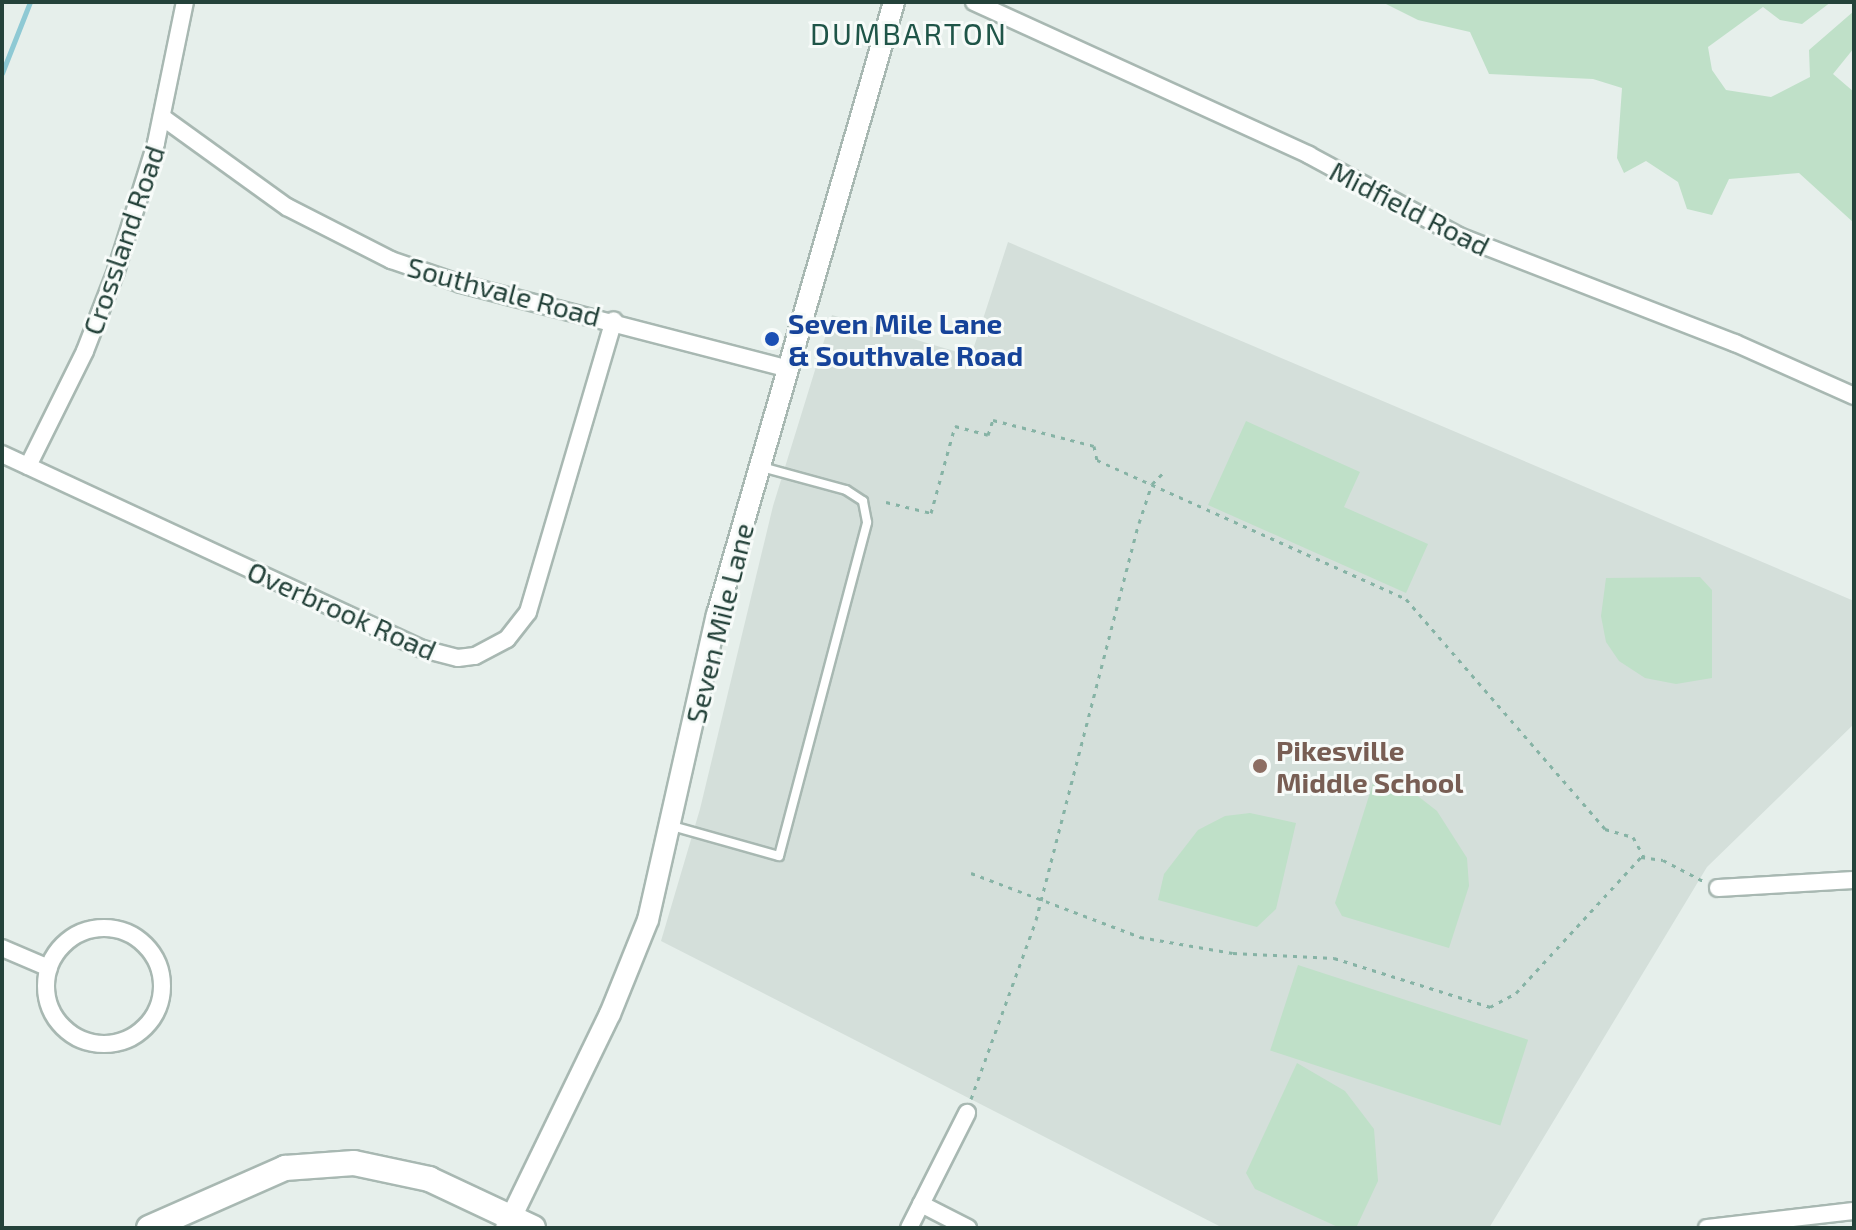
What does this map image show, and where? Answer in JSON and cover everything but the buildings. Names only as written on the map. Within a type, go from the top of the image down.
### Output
[{"type":"main road","points":[[149,1228],[251,1180],[317,1164],[391,1168],[517,1224]]},
{"type":"street","name":"Crossland Road","points":[[28,466],[101,312],[162,117],[185,2]]},
{"type":"street","name":"Seven Mile Lane","points":[[517,1224],[631,964],[671,826],[717,615],[785,368],[894,2]]},
{"type":"street","name":"Midfield Road","points":[[974,2],[1309,155],[1459,236],[1721,337],[1854,396]]},
{"type":"street","name":"Southvale Road","points":[[162,117],[249,183],[349,242],[461,284],[614,320],[785,368]]},
{"type":"street","name":"Overbrook Road","points":[[2,454],[419,648],[458,658],[475,656],[507,639],[528,612],[614,320]]},
{"type":"street","points":[[1718,888],[1854,880]]},
{"type":"street","points":[[96,928],[132,935],[155,958],[162,975],[159,1008],[136,1035],[102,1045],[86,1042],[57,1020],[49,1003],[49,968],[64,944],[78,934],[96,928]]},
{"type":"street","points":[[2,948],[49,968]]},
{"type":"street","points":[[909,1228],[967,1113]]},
{"type":"street","points":[[921,1204],[968,1228]]},
{"type":"street","points":[[1707,1228],[1854,1211]]},
{"type":"lane","points":[[671,826],[779,856],[867,522],[863,501],[846,490],[758,466]]},
{"type":"path","points":[[886,502],[931,513],[955,426],[988,435],[993,420],[1094,446],[1097,460],[1406,599],[1605,829],[1633,837],[1644,857]]},
{"type":"path","points":[[967,1113],[1041,899],[1152,484],[1165,471]]},
{"type":"path","points":[[971,873],[1140,937],[1233,953],[1334,958],[1490,1007],[1516,993],[1631,863],[1644,857],[1663,860],[1718,888]]},
{"type":"shaded area","name":"Pikesville Middle School","points":[[1008,242],[1854,601],[1854,724],[1707,867],[1489,1228],[1223,1228],[661,941],[700,809],[773,506],[832,315],[971,356]]},
{"type":"green space","points":[[1382,2],[1831,2],[1802,24],[1780,20],[1763,7],[1708,47],[1712,70],[1726,90],[1771,97],[1810,77],[1809,50],[1854,11],[1854,48],[1833,74],[1854,92],[1854,223],[1799,173],[1729,179],[1712,215],[1687,209],[1678,182],[1646,161],[1624,173],[1617,158],[1622,88],[1593,79],[1489,74],[1470,32],[1418,20]]},
{"type":"green space","points":[[1246,421],[1360,472],[1344,507],[1428,544],[1406,593],[1208,505]]},
{"type":"green space","points":[[1700,577],[1712,590],[1712,678],[1676,684],[1645,678],[1619,661],[1606,642],[1601,616],[1606,578]]},
{"type":"green space","points":[[1375,777],[1414,793],[1437,811],[1467,858],[1469,886],[1449,948],[1342,916],[1335,903]]},
{"type":"green space","points":[[1250,813],[1296,823],[1276,909],[1257,927],[1158,900],[1164,874],[1198,830],[1225,816]]},
{"type":"green space","points":[[1298,965],[1528,1040],[1500,1125],[1270,1051]]},
{"type":"green space","points":[[1297,1063],[1345,1091],[1374,1129],[1378,1181],[1356,1228],[1340,1228],[1255,1189],[1246,1173]]},
{"type":"waterway","points":[[2,73],[30,2]]},
{"type":"place","name":"Seven Mile Lane & Southvale Road","points":[[772,339]]},
{"type":"place","name":"Pikesville Middle School","points":[[1260,766]]},
{"type":"district","name":"DUMBARTON","points":[[909,33]]}]
